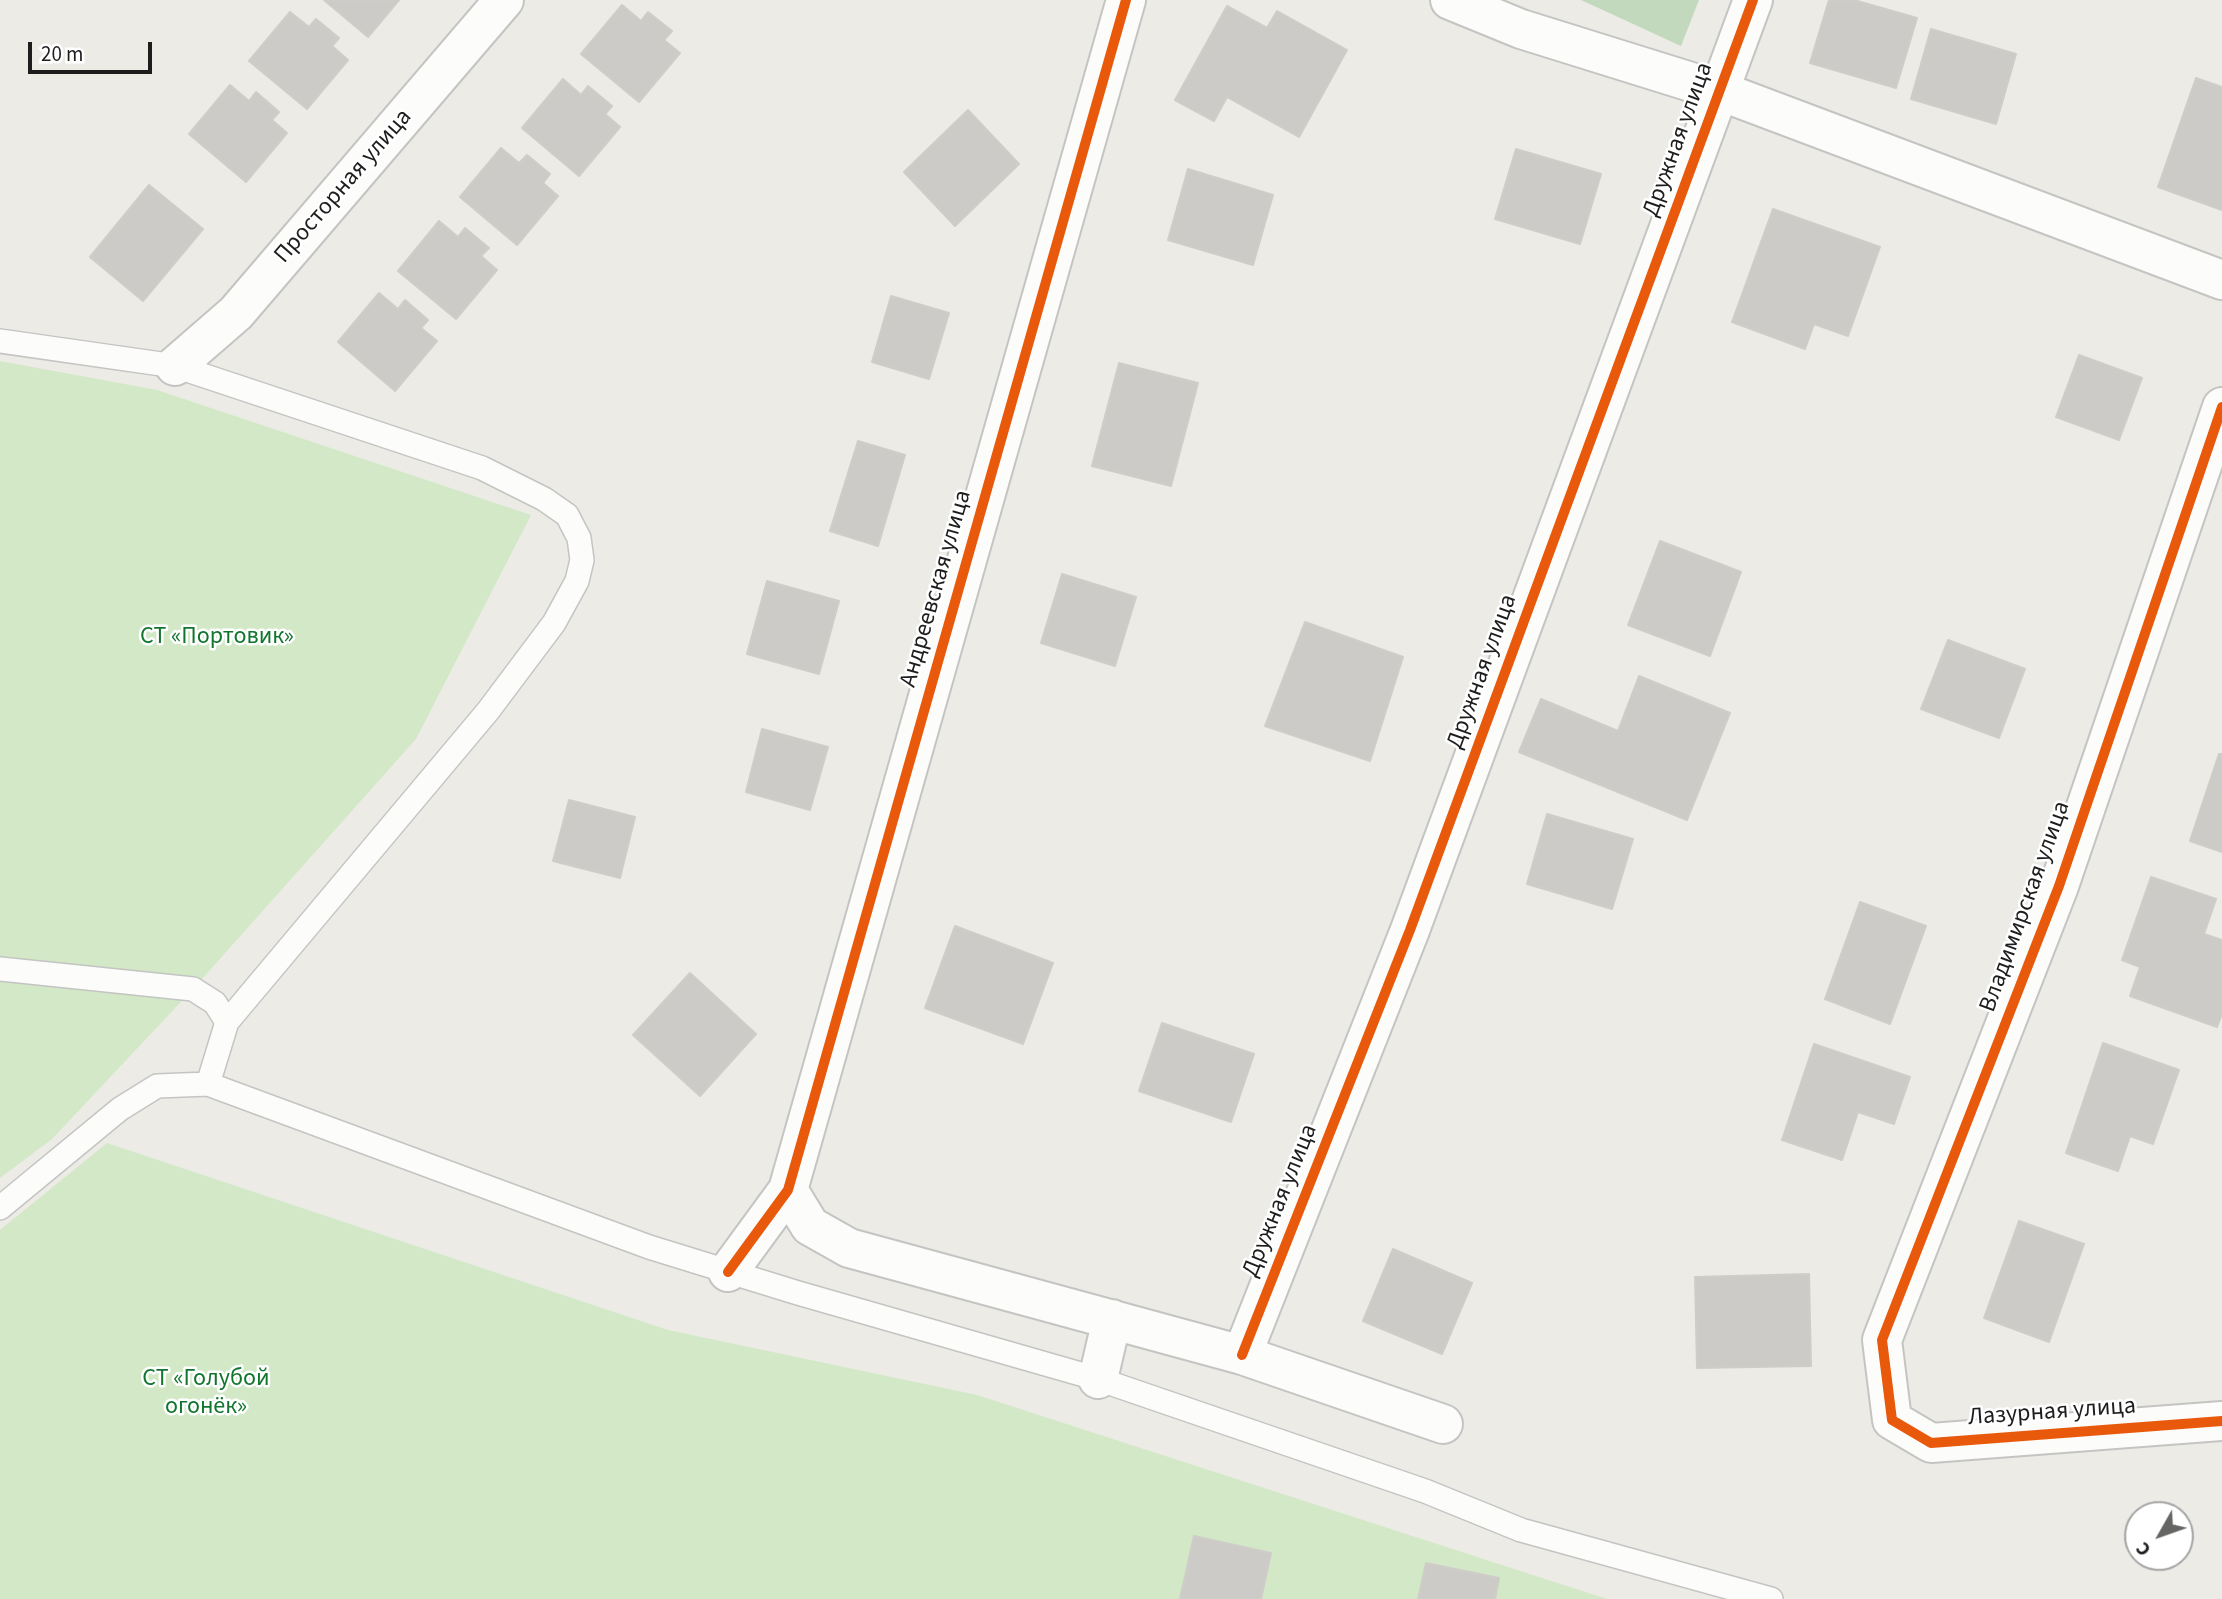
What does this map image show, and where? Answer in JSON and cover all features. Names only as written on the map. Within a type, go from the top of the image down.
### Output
[{"type":"street","name":"Просторная улица","points":[[175,366],[236,313],[504,0]]},
{"type":"street","name":"Андреевская улица","points":[[788,1190],[1126,0]]},
{"type":"street","points":[[1450,0],[1521,29],[1720,91],[2222,280]]},
{"type":"street","name":"Дружная улица","points":[[1242,1355],[1410,930],[1753,0]]},
{"type":"street","name":"Владимирская улица","points":[[1892,1420],[1882,1340],[2059,886],[2222,407]]},
{"type":"street","points":[[728,1272],[788,1190],[810,1226],[849,1248],[1242,1355],[1443,1424]]},
{"type":"street","points":[[1098,1379],[1112,1318]]},
{"type":"street","name":"Лазурная улица","points":[[1892,1420],[1931,1443],[2222,1421]]},
{"type":"lane","points":[[0,341],[175,366],[482,468],[544,499],[567,516],[579,538],[582,560],[577,581],[554,623],[488,711],[226,1022],[208,1084]]},
{"type":"lane","points":[[0,969],[193,989],[215,1003],[226,1022]]},
{"type":"lane","points":[[0,1208],[120,1108],[156,1086],[208,1084],[649,1247],[1098,1379],[1425,1491],[1521,1530],[1771,1599]]},
{"type":"green space","points":[[1581,0],[1699,0],[1681,46]]},
{"type":"green space","name":"СТ «Портовик»","points":[[0,361],[157,390],[531,515],[416,739],[193,989],[52,1139],[0,1178]]},
{"type":"green space","name":"СТ «Голубой огонёк»","points":[[107,1143],[668,1330],[977,1395],[1607,1599],[0,1599],[0,1230]]},
{"type":"building","points":[[324,0],[399,0],[368,37]]},
{"type":"building","points":[[1829,0],[1854,0],[1917,18],[1896,88],[1810,63]]},
{"type":"building","points":[[622,5],[641,21],[648,12],[672,31],[664,40],[680,53],[639,102],[581,54]]},
{"type":"building","points":[[1227,6],[1267,28],[1277,11],[1347,50],[1299,137],[1227,97],[1214,121],[1175,100]]},
{"type":"building","points":[[290,12],[309,27],[316,19],[339,38],[332,46],[348,60],[307,109],[249,61]]},
{"type":"building","points":[[1931,29],[2016,54],[1996,124],[1911,99]]},
{"type":"building","points":[[2196,78],[2222,87],[2222,210],[2158,187]]},
{"type":"building","points":[[563,79],[581,95],[588,86],[612,106],[605,114],[620,127],[579,176],[522,128]]},
{"type":"building","points":[[230,85],[249,101],[256,92],[279,112],[272,120],[287,133],[246,182],[189,134]]},
{"type":"building","points":[[968,110],[1019,164],[955,226],[904,172]]},
{"type":"building","points":[[501,148],[519,163],[527,155],[550,174],[543,183],[558,196],[517,245],[460,197]]},
{"type":"building","points":[[1516,149],[1601,174],[1580,244],[1495,219]]},
{"type":"building","points":[[1188,169],[1273,195],[1253,265],[1168,240]]},
{"type":"building","points":[[149,185],[203,229],[143,301],[90,257]]},
{"type":"building","points":[[1773,209],[1880,247],[1848,336],[1814,324],[1805,349],[1732,322]]},
{"type":"building","points":[[439,221],[458,237],[465,228],[489,248],[481,256],[497,270],[456,319],[398,271]]},
{"type":"building","points":[[379,293],[398,309],[405,300],[428,320],[421,328],[437,341],[395,391],[338,342]]},
{"type":"building","points":[[891,296],[949,313],[929,379],[872,362]]},
{"type":"building","points":[[2079,355],[2142,378],[2119,440],[2056,417]]},
{"type":"building","points":[[1119,363],[1198,383],[1171,486],[1092,466]]},
{"type":"building","points":[[858,441],[905,455],[878,546],[830,531]]},
{"type":"building","points":[[1660,541],[1741,572],[1710,656],[1628,625]]},
{"type":"building","points":[[1062,574],[1136,597],[1115,666],[1041,643]]},
{"type":"building","points":[[767,581],[839,601],[819,674],[747,654]]},
{"type":"building","points":[[1305,622],[1403,657],[1370,761],[1265,726]]},
{"type":"building","points":[[1948,640],[2025,669],[1999,738],[1921,709]]},
{"type":"building","points":[[1639,676],[1730,713],[1687,820],[1519,752],[1541,699],[1618,731]]},
{"type":"building","points":[[762,729],[828,747],[810,810],[746,792]]},
{"type":"building","points":[[2219,754],[2222,754],[2222,852],[2190,841]]},
{"type":"building","points":[[569,800],[635,817],[620,878],[553,861]]},
{"type":"building","points":[[1547,814],[1633,839],[1612,909],[1527,884]]},
{"type":"building","points":[[2151,877],[2216,899],[2204,934],[2222,940],[2222,1014],[2217,1027],[2130,996],[2140,967],[2122,960]]},
{"type":"building","points":[[1860,902],[1926,926],[1890,1024],[1825,999]]},
{"type":"building","points":[[955,926],[1053,963],[1023,1044],[925,1008]]},
{"type":"building","points":[[690,973],[756,1034],[700,1096],[633,1035]]},
{"type":"building","points":[[1162,1023],[1254,1054],[1231,1122],[1139,1091]]},
{"type":"building","points":[[2103,1043],[2179,1070],[2153,1144],[2130,1136],[2118,1171],[2066,1153]]},
{"type":"building","points":[[1814,1044],[1910,1077],[1894,1124],[1858,1112],[1842,1160],[1782,1140]]},
{"type":"building","points":[[2019,1221],[2084,1244],[2049,1342],[1984,1318]]},
{"type":"building","points":[[1393,1249],[1472,1283],[1442,1354],[1363,1321]]},
{"type":"building","points":[[1809,1274],[1811,1366],[1697,1368],[1695,1277]]},
{"type":"building","points":[[1194,1536],[1271,1553],[1261,1599],[1180,1599]]},
{"type":"building","points":[[1426,1563],[1499,1578],[1495,1599],[1418,1599]]},
{"type":"cycle path","points":[[728,1272],[788,1190],[1126,0]]},
{"type":"cycle path","points":[[1242,1355],[1410,930],[1753,0]]},
{"type":"cycle path","points":[[2222,407],[2059,886],[1882,1340],[1892,1420],[1931,1443],[2222,1421]]}]
